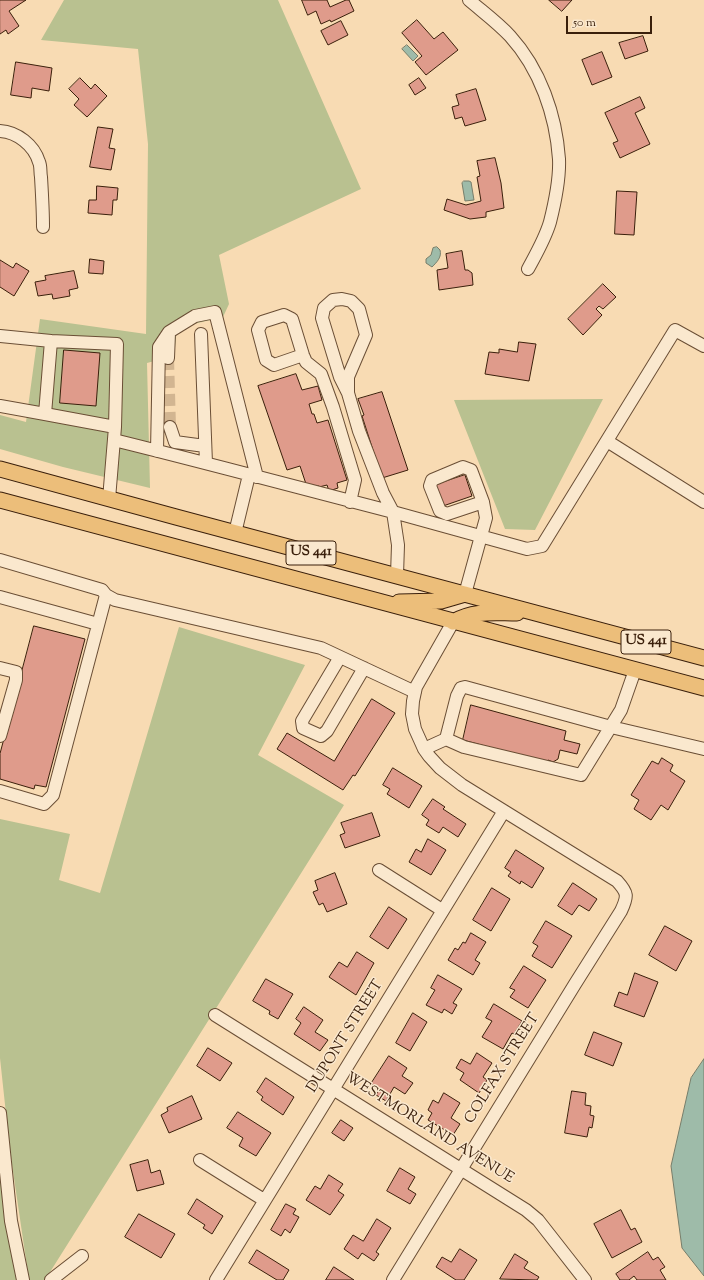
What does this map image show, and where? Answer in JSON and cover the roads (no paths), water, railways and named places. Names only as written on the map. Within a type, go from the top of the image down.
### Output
[{"type":"main road","name":"US 441","points":[[0,469],[704,658]]},
{"type":"main road","name":"US 441","points":[[0,500],[704,688]]},
{"type":"main road","points":[[382,603],[441,601],[465,594]]},
{"type":"main road","points":[[453,622],[463,616],[474,613],[536,613]]},
{"type":"street","points":[[469,0],[505,31],[524,55],[536,74],[551,113],[559,160],[556,189],[547,230],[528,269]]},
{"type":"street","points":[[0,131],[12,134],[27,143],[39,162],[44,227]]},
{"type":"street","points":[[348,392],[348,377],[366,335],[359,309],[351,302],[342,299],[333,300],[324,308],[322,318],[340,377],[348,392],[359,431],[393,512],[398,545],[397,575]]},
{"type":"street","points":[[157,451],[158,347],[169,332],[195,316],[215,312],[253,476],[235,533]]},
{"type":"street","points":[[114,440],[393,512],[527,549],[542,546],[675,330],[704,346]]},
{"type":"street","points":[[168,358],[169,332]]},
{"type":"street","points":[[201,334],[206,463]]},
{"type":"street","points":[[0,336],[51,341],[117,344],[115,427],[109,499]]},
{"type":"street","points":[[45,414],[51,341]]},
{"type":"street","points":[[303,355],[306,362],[321,374],[333,406],[355,480],[350,502]]},
{"type":"street","points":[[0,406],[115,427]]},
{"type":"street","points":[[170,427],[175,442],[205,446]]},
{"type":"street","points":[[607,441],[704,502]]},
{"type":"street","points":[[465,594],[486,518],[483,502],[471,470],[463,467],[432,480],[430,486],[440,511],[448,514],[483,502]]},
{"type":"street","points":[[0,560],[102,590],[106,595],[115,600],[321,648],[415,692]]},
{"type":"street","points":[[0,790],[44,804],[53,795],[106,595]]},
{"type":"street","points":[[0,597],[98,624]]},
{"type":"street","points":[[453,622],[415,692],[412,701],[412,714],[415,729],[424,749],[440,768],[462,785],[504,811]]},
{"type":"street","points":[[340,657],[302,721],[302,728],[321,736],[327,730],[364,668]]},
{"type":"street","points":[[0,668],[16,672],[16,680],[0,736]]},
{"type":"street","points":[[424,749],[446,739],[464,747],[582,775],[621,710],[635,670]]},
{"type":"street","points":[[446,739],[457,696],[461,688],[465,687],[611,727],[704,749]]},
{"type":"street","name":"COLFAX STREET","points":[[393,1280],[574,984],[621,911],[626,899],[624,889],[617,881],[504,811]]},
{"type":"street","name":"DUPONT STREET","points":[[216,1280],[504,811]]},
{"type":"street","points":[[378,870],[442,910]]},
{"type":"street","name":"WESTMORLAND AVENUE","points":[[215,1015],[462,1168],[526,1210],[538,1220],[579,1278]]},
{"type":"street","points":[[0,1114],[11,1221],[23,1280]]},
{"type":"street","points":[[200,1160],[264,1200]]},
{"type":"street","points":[[51,1280],[82,1256]]},
{"type":"tunnel","points":[[168,358],[170,427]]}]
